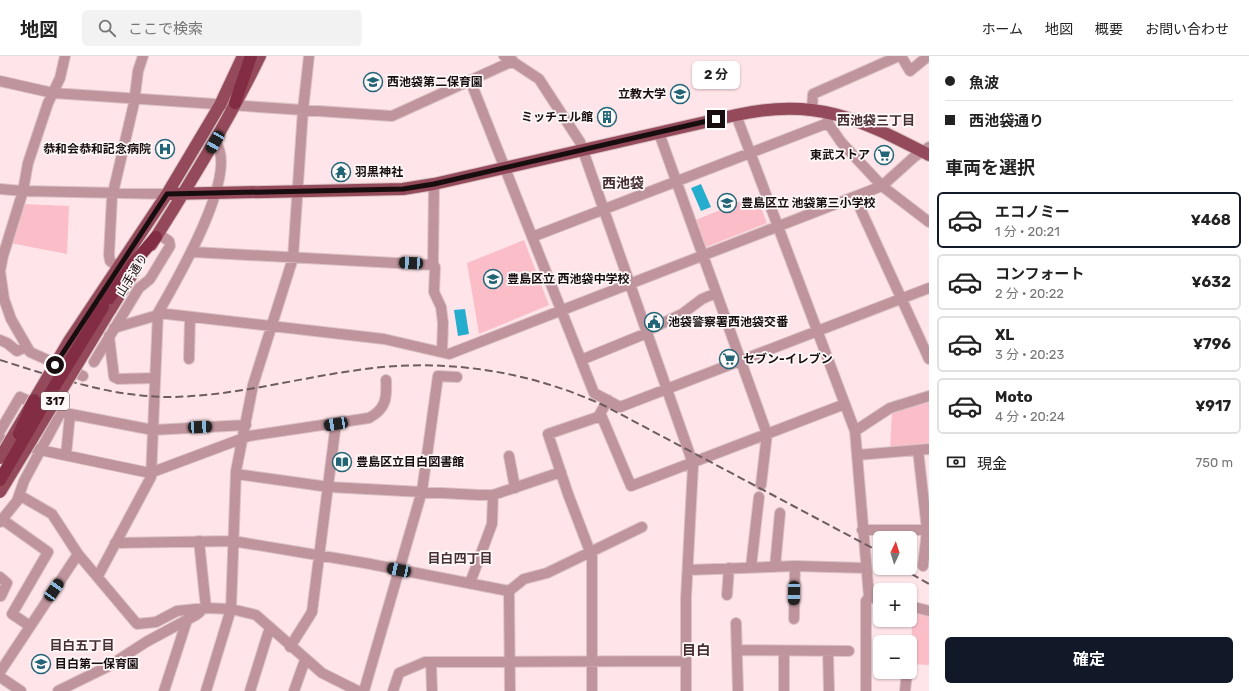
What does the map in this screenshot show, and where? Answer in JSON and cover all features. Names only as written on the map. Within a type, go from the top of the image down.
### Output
[{"type":"highway","points":[[235,104],[243,57]]},
{"type":"highway","points":[[0,480],[103,306],[133,264],[157,235]]},
{"type":"highway","points":[[0,468],[16,441],[34,400]]},
{"type":"main road","points":[[157,235],[184,194],[215,142],[260,56]]},
{"type":"main road","name":"山手通り","points":[[0,492],[103,306],[120,268],[167,194],[220,105],[243,57]]},
{"type":"main road","points":[[167,194],[393,190],[434,184],[736,114],[773,109],[812,109],[828,118],[857,120],[927,151]]},
{"type":"main road","name":"山手通り","points":[[0,458],[34,400],[103,306]]},
{"type":"street","points":[[65,56],[60,78],[52,93],[28,163],[24,191],[2,260],[0,271],[2,299],[26,348],[39,357],[83,376]]},
{"type":"street","points":[[120,268],[110,261],[109,255],[113,193],[134,99],[138,71],[143,56]]},
{"type":"street","points":[[206,691],[231,609],[236,474],[253,385],[293,258],[303,110],[309,56]]},
{"type":"street","points":[[812,109],[813,94],[900,56],[910,71],[928,56]]},
{"type":"street","points":[[0,81],[52,93],[220,105],[235,104],[392,116],[470,80],[509,59],[540,79],[564,116],[583,150],[692,464],[686,691]]},
{"type":"street","points":[[470,80],[594,393],[620,406],[929,288]]},
{"type":"street","points":[[736,114],[855,431],[865,568],[867,570],[869,597],[866,601],[866,691]]},
{"type":"street","points":[[532,237],[750,153],[828,118],[842,142],[882,186],[929,222]]},
{"type":"street","points":[[659,133],[767,434],[761,485]]},
{"type":"street","points":[[98,576],[150,477],[158,314],[193,252],[216,194],[222,155],[220,148],[215,142]]},
{"type":"street","points":[[112,332],[158,314],[384,338],[449,354],[882,186],[927,151]]},
{"type":"street","points":[[434,184],[434,292],[441,307],[442,352]]},
{"type":"street","points":[[0,188],[24,191],[167,194]]},
{"type":"street","points":[[855,197],[929,359]]},
{"type":"street","points":[[94,362],[139,288],[150,279],[170,246],[169,241],[157,235]]},
{"type":"street","points":[[193,252],[433,265]]},
{"type":"street","points":[[581,360],[646,332],[682,314],[702,299],[716,293]]},
{"type":"street","points":[[189,359],[190,317]]},
{"type":"street","points":[[112,332],[114,378],[155,378]]},
{"type":"street","points":[[0,340],[7,343],[17,351],[26,348]]},
{"type":"street","points":[[364,691],[422,491],[438,376],[457,377]]},
{"type":"street","points":[[0,439],[40,450],[150,472],[243,438],[369,418],[380,412],[386,391],[386,380]]},
{"type":"street","points":[[855,431],[890,408],[929,396]]},
{"type":"street","points":[[0,432],[20,397],[42,407],[66,413],[153,430],[246,425]]},
{"type":"street","points":[[592,691],[592,552],[548,434],[601,415],[608,400]]},
{"type":"street","points":[[601,415],[630,486],[692,464],[846,404]]},
{"type":"street","points":[[30,626],[12,614],[48,552],[1,521],[19,495],[24,481],[36,462],[40,450],[66,413]]},
{"type":"street","points":[[66,413],[66,455]]},
{"type":"street","points":[[290,647],[312,612],[336,424]]},
{"type":"street","points":[[918,450],[928,530],[923,566]]},
{"type":"street","points":[[857,455],[929,450]]},
{"type":"street","points":[[509,456],[515,488]]},
{"type":"street","points":[[236,474],[329,486],[492,495],[561,472]]},
{"type":"street","points":[[19,495],[52,514],[78,554],[137,624],[156,622],[178,611],[203,609],[231,609],[256,615],[305,660],[334,680],[358,691]]},
{"type":"street","points":[[470,583],[492,524],[492,495]]},
{"type":"street","points":[[752,567],[759,497]]},
{"type":"street","points":[[775,567],[780,513]]},
{"type":"street","points":[[509,591],[524,579],[547,574],[642,527]]},
{"type":"street","points":[[862,530],[928,530]]},
{"type":"street","points":[[198,541],[203,609]]},
{"type":"street","points":[[115,543],[233,541],[509,591]]},
{"type":"street","points":[[0,672],[78,554]]},
{"type":"street","points":[[688,570],[795,566],[865,568]]},
{"type":"street","points":[[794,619],[795,566]]},
{"type":"street","points":[[727,595],[729,568]]},
{"type":"street","points":[[0,577],[7,582],[0,596],[16,606]]},
{"type":"street","points":[[509,591],[510,691]]},
{"type":"street","points":[[869,597],[873,598]]},
{"type":"street","points":[[917,608],[929,611]]},
{"type":"street","points":[[58,691],[109,666],[146,642],[187,620],[203,609]]},
{"type":"street","points":[[164,691],[187,620]]},
{"type":"street","points":[[736,623],[738,691]]},
{"type":"street","points":[[250,691],[270,627]]},
{"type":"street","points":[[737,650],[849,651]]},
{"type":"street","points":[[784,651],[784,691]]},
{"type":"street","points":[[828,651],[829,691]]},
{"type":"street","points":[[294,691],[305,660]]},
{"type":"street","points":[[393,691],[399,673],[425,662],[686,660]]},
{"type":"street","points":[[431,662],[432,691]]},
{"type":"street","points":[[0,677],[17,690]]},
{"type":"street","points":[[905,691],[906,679]]},
{"type":"shaded area","points":[[756,195],[767,223],[706,247],[696,220]]},
{"type":"shaded area","points":[[23,204],[69,206],[67,254],[10,243]]},
{"type":"shaded area","points":[[524,240],[549,305],[479,334],[467,263]]},
{"type":"shaded area","points":[[929,399],[929,447],[890,451],[892,410]]},
{"type":"shaded area","points":[[917,609],[929,612],[929,665],[917,664],[917,635],[912,635],[912,627],[917,627]]},
{"type":"water","points":[[701,184],[711,207],[701,211],[691,188]]},
{"type":"water","points":[[465,309],[469,334],[458,336],[454,310]]},
{"type":"railway","points":[[0,360],[61,379],[102,389],[144,396],[166,397],[236,391],[351,371],[384,367],[416,365],[449,366],[481,369],[512,375],[575,393],[605,406],[873,548]]},
{"type":"railway","points":[[913,575],[929,584]]},
{"type":"place","name":"西池袋第二保育園","points":[[373,82]]},
{"type":"place","name":"立教大学","points":[[680,94]]},
{"type":"place","name":"ミッチェル館","points":[[607,117]]},
{"type":"place","name":"恭和会恭和記念病院","points":[[165,149]]},
{"type":"place","name":"東武ストア","points":[[884,155]]},
{"type":"place","name":"羽黒神社","points":[[341,172]]},
{"type":"place","name":"豊島区立 池袋第三小学校","points":[[727,203]]},
{"type":"place","name":"豊島区立 西池袋中学校","points":[[493,279]]},
{"type":"place","name":"池袋警察署西池袋交番","points":[[654,322]]},
{"type":"place","name":"セブン-イレブン","points":[[729,359]]},
{"type":"place","name":"豊島区立目白図書館","points":[[342,462]]},
{"type":"place","name":"目白第一保育園","points":[[41,664]]},
{"type":"district","name":"西池袋三丁目","points":[[876,120]]},
{"type":"district","name":"西池袋","points":[[623,183]]},
{"type":"district","name":"目白四丁目","points":[[460,558]]},
{"type":"district","name":"目白五丁目","points":[[82,645]]},
{"type":"district","name":"目白","points":[[696,650]]},
{"type":"route","points":[[55,365],[69,341],[120,268],[167,194],[403,189],[434,184],[716,119]]}]
